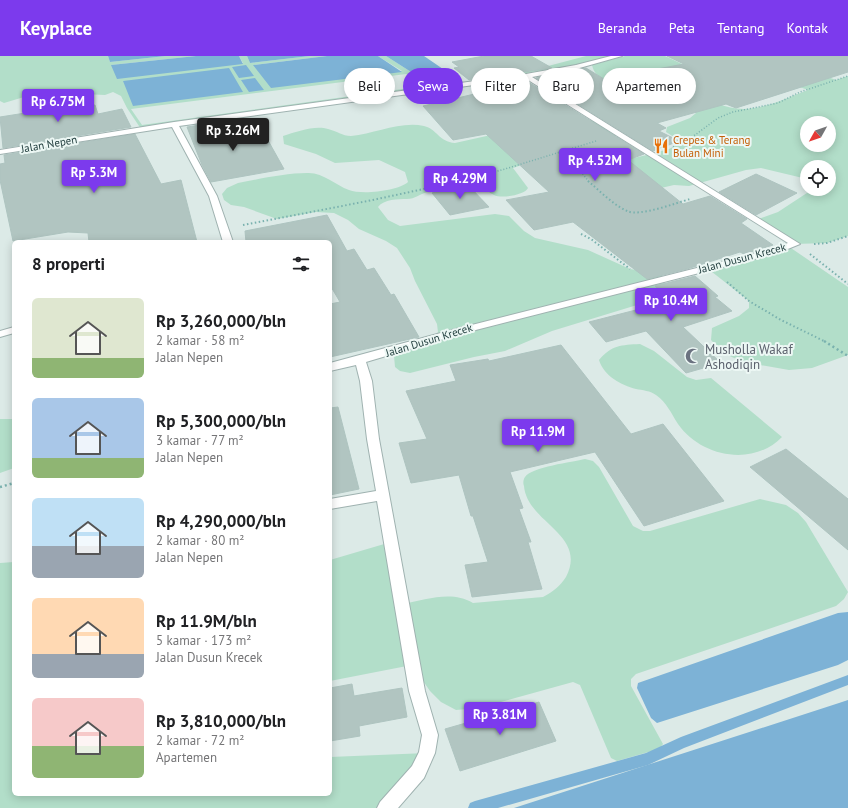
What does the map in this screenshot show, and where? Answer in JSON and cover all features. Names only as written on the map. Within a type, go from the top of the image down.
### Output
[{"type":"street","name":"Jalan Nepen","points":[[530,75],[576,67],[619,56]]},
{"type":"street","name":"Jalan Dusun Krecek","points":[[530,78],[795,244]]},
{"type":"street","name":"Jalan Nepen","points":[[0,152],[60,141],[174,124],[471,84]]},
{"type":"street","points":[[174,124],[204,175],[225,228],[228,240]]},
{"type":"street","name":"Jalan Dusun Krecek","points":[[332,367],[360,360],[456,332],[648,282],[775,251],[795,244]]},
{"type":"street","points":[[0,334],[12,331]]},
{"type":"street","points":[[360,360],[366,381],[373,439],[417,691],[430,735],[428,753],[418,772],[386,808]]},
{"type":"street","points":[[332,504],[383,495]]},
{"type":"path","points":[[579,169],[650,154],[681,144],[718,118],[733,112],[778,103],[800,92],[848,76]]},
{"type":"path","points":[[225,228],[316,212],[491,173],[533,162],[559,151],[619,134]]},
{"type":"path","points":[[559,151],[607,198],[628,212],[642,212],[712,193]]},
{"type":"path","points":[[581,234],[591,239],[648,282]]},
{"type":"path","points":[[795,244],[827,243],[848,236]]},
{"type":"path","points":[[795,244],[848,284]]},
{"type":"path","points":[[707,268],[749,301],[781,320],[807,331],[834,346],[848,356]]},
{"type":"path","points":[[0,487],[12,484]]},
{"type":"green space","points":[[0,56],[108,56],[110,62],[166,56],[196,56],[111,65],[243,63],[239,56],[247,56],[250,63],[310,56],[327,56],[254,65],[344,69],[344,82],[131,109],[142,125],[344,97],[344,100],[141,129],[121,96],[113,92],[105,95],[83,94],[71,96],[51,93],[34,94],[4,103],[0,101]]},
{"type":"green space","points":[[378,56],[386,56],[405,68],[403,68],[403,74],[395,75],[395,71],[402,71]]},
{"type":"green space","points":[[586,56],[619,56],[576,67],[541,68]]},
{"type":"green space","points":[[625,56],[665,56],[682,64],[686,68],[602,68],[602,78],[597,75],[592,65]]},
{"type":"green space","points":[[538,69],[538,72],[530,74],[530,71]]},
{"type":"green space","points":[[848,76],[848,236],[827,243],[795,244],[756,220],[778,212],[802,196],[836,196],[836,160],[800,160],[800,177],[761,168],[746,170],[689,186],[674,185],[639,193],[587,169],[669,149],[682,142],[666,132],[667,127],[690,118],[696,113],[687,104],[696,104],[696,80],[717,103],[740,109],[774,103],[808,90],[794,85],[828,77],[836,80]]},
{"type":"green space","points":[[403,89],[403,92],[395,93],[395,90]]},
{"type":"green space","points":[[595,119],[619,135],[583,144],[513,168],[528,188],[522,193],[502,197],[491,193],[477,183],[465,182],[442,187],[413,198],[387,201],[378,207],[388,220],[400,226],[495,214],[509,216],[524,231],[535,238],[588,250],[630,269],[662,274],[664,284],[656,295],[657,302],[637,305],[552,331],[505,351],[410,373],[400,371],[395,367],[394,356],[406,347],[432,339],[438,332],[437,324],[410,268],[397,248],[386,241],[359,229],[348,220],[334,213],[316,212],[277,219],[244,207],[231,205],[224,200],[222,194],[227,188],[238,183],[272,176],[299,173],[313,173],[349,190],[362,192],[388,190],[408,182],[405,172],[379,160],[335,163],[316,154],[284,144],[283,136],[306,130],[323,128],[351,136],[397,126],[415,125],[424,126],[445,140],[455,143],[500,133],[570,128]]},
{"type":"green space","points":[[788,246],[848,287],[848,355],[812,368],[789,370],[743,362],[723,353],[711,340],[712,328],[739,316],[749,308],[749,301],[707,268]]},
{"type":"green space","points":[[640,344],[654,351],[687,377],[696,380],[711,378],[782,437],[770,446],[757,452],[742,455],[713,451],[700,444],[688,435],[678,424],[660,398],[649,392],[630,387],[619,382],[609,375],[601,366],[599,360],[608,351],[617,347]]},
{"type":"green space","points":[[0,419],[12,419],[12,469],[0,473]]},
{"type":"green space","points":[[585,459],[593,461],[599,467],[633,526],[643,531],[650,531],[760,499],[786,505],[798,513],[806,522],[848,592],[844,599],[836,606],[636,674],[631,679],[631,686],[663,744],[659,749],[617,761],[611,758],[580,685],[573,682],[479,708],[456,710],[441,702],[430,691],[412,665],[332,681],[332,559],[391,542],[402,604],[438,597],[456,597],[473,603],[543,597],[556,588],[566,577],[571,562],[569,550],[563,539],[535,510],[528,499],[523,484],[525,477],[529,473],[553,465]]},
{"type":"green space","points":[[12,562],[12,796],[332,796],[332,757],[427,753],[386,808],[0,808],[0,563]]},
{"type":"water","points":[[108,56],[166,56],[110,62]]},
{"type":"water","points":[[196,56],[239,56],[243,64],[117,79],[111,65]]},
{"type":"water","points":[[247,56],[310,56],[250,63]]},
{"type":"water","points":[[327,56],[378,56],[402,72],[395,73],[395,68],[344,68],[344,79],[271,88],[253,65]]},
{"type":"water","points":[[386,56],[424,56],[442,68],[405,68]]},
{"type":"water","points":[[246,65],[254,76],[239,78],[232,67]]},
{"type":"water","points":[[229,68],[243,92],[133,106],[123,81]]},
{"type":"water","points":[[255,78],[264,90],[249,92],[241,80]]},
{"type":"water","points":[[848,612],[848,660],[838,665],[657,723],[651,718],[637,688],[638,683],[838,613]]},
{"type":"water","points":[[848,700],[848,808],[514,808],[839,703]]},
{"type":"building","points":[[484,56],[531,56],[552,68],[538,68],[538,70],[530,71],[530,68],[471,68],[471,80],[469,80],[463,75],[463,68],[454,68],[459,67],[452,62]]},
{"type":"building","points":[[667,56],[848,56],[848,72],[736,108],[726,104],[657,123],[666,128],[659,131],[679,141],[653,151],[578,104],[594,104],[594,73],[602,78],[602,104],[696,104],[696,68],[663,68],[684,64]]},
{"type":"building","points":[[530,83],[538,88],[538,104],[564,104],[644,154],[628,160],[683,204],[710,196],[747,219],[741,223],[773,245],[744,254],[740,252],[687,269],[647,279],[573,222],[534,230],[506,200],[549,192],[486,134],[453,140],[423,106],[432,104],[463,104],[463,97],[471,95],[471,104],[530,104]]},
{"type":"building","points":[[58,98],[60,105],[67,104],[68,109],[95,105],[98,114],[122,109],[131,127],[3,148],[0,117],[38,111],[36,101]]},
{"type":"building","points":[[219,122],[223,132],[260,126],[284,169],[211,182],[202,165],[187,127]]},
{"type":"building","points":[[135,134],[161,184],[181,180],[196,240],[89,240],[88,233],[68,232],[13,240],[0,180],[0,164],[5,163],[4,155]]},
{"type":"building","points":[[756,174],[797,193],[756,215],[719,192]]},
{"type":"building","points":[[468,185],[489,207],[450,215],[432,193]]},
{"type":"building","points":[[327,215],[347,251],[354,249],[367,270],[374,268],[391,295],[394,294],[419,337],[332,357],[332,304],[340,302],[332,288],[332,240],[246,240],[245,231]]},
{"type":"building","points":[[695,276],[718,296],[715,297],[732,311],[683,327],[721,363],[686,373],[646,331],[606,342],[589,322],[671,301],[655,286]]},
{"type":"building","points":[[561,345],[631,434],[663,424],[724,501],[644,526],[595,452],[510,472],[523,508],[519,509],[531,542],[528,542],[542,589],[472,597],[465,565],[488,562],[473,516],[471,516],[459,475],[411,483],[399,443],[427,439],[406,391],[456,381],[450,365],[488,359],[489,361]]},
{"type":"building","points":[[338,407],[359,489],[332,495],[332,408]]},
{"type":"building","points":[[786,449],[848,499],[848,550],[750,467]]},
{"type":"building","points":[[352,684],[354,696],[402,688],[407,717],[359,726],[360,736],[332,741],[332,688]]},
{"type":"building","points":[[539,702],[556,741],[460,771],[445,729]]},
{"type":"waterway","points":[[475,808],[648,759],[681,743],[848,680]]},
{"type":"place","name":"Crepes & Terang Bulan Mini","points":[[661,146]]},
{"type":"place","name":"Musholla Wakaf Ashodiqin","points":[[693,356]]}]
